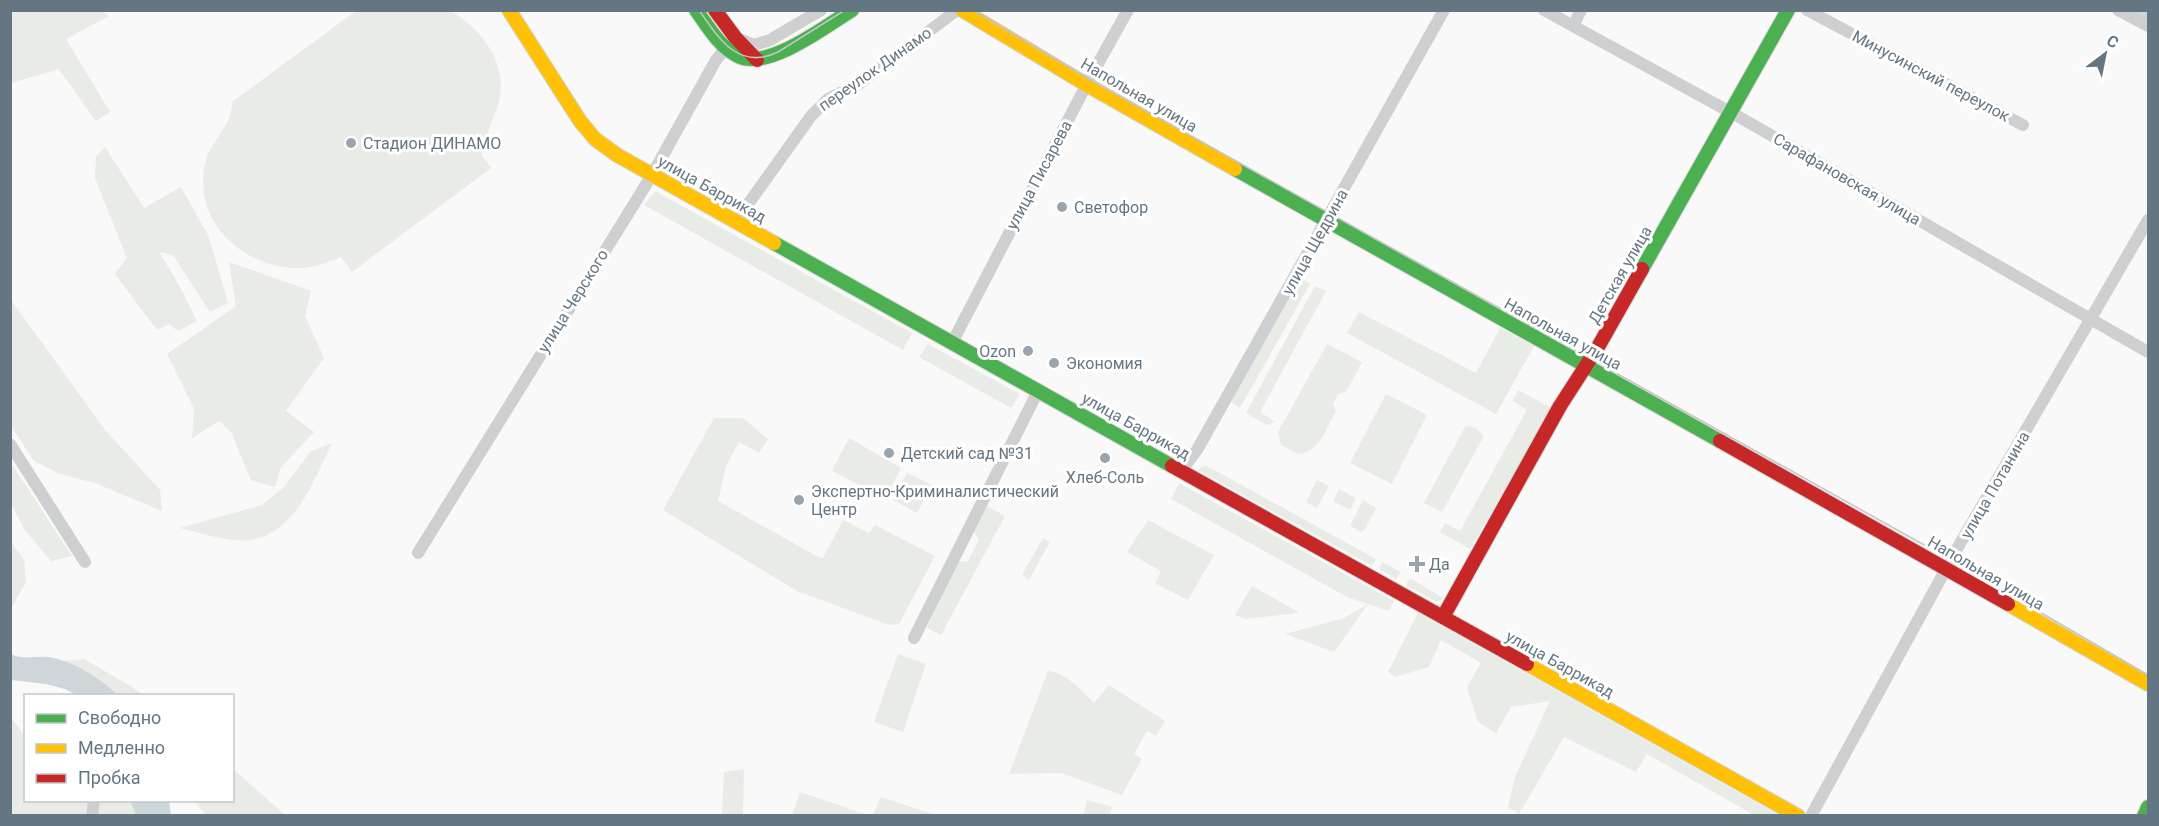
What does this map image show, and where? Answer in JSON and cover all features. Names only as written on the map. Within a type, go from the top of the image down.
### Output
[{"type":"street","name":"улица Баррикад","points":[[508,10],[580,121],[595,139],[617,155],[1039,389],[1798,816]]},
{"type":"street","points":[[696,10],[714,36],[730,42],[754,45],[770,40],[821,10]]},
{"type":"street","points":[[715,10],[730,42],[747,60],[758,61],[779,54],[852,10]]},
{"type":"street","name":"переулок Динамо","points":[[736,221],[811,116],[828,99],[859,84],[957,10]]},
{"type":"street","name":"Напольная улица","points":[[962,10],[1087,85],[2148,684]]},
{"type":"street","name":"улица Писарева","points":[[953,341],[1128,10]]},
{"type":"street","name":"улица Щедрина","points":[[1182,470],[1197,450],[1444,10]]},
{"type":"street","name":"Сарафановская улица","points":[[1544,10],[1731,112],[2148,352]]},
{"type":"street","points":[[1573,26],[1581,10]]},
{"type":"street","name":"Детская улица","points":[[1443,617],[1788,10]]},
{"type":"street","name":"Минусинский переулок","points":[[1807,10],[2023,125]]},
{"type":"street","points":[[2118,10],[2148,26]]},
{"type":"street","name":"улица Черского","points":[[418,553],[652,175],[716,60],[730,42]]},
{"type":"street","name":"улица Потанина","points":[[1811,816],[1946,569],[2148,220]]},
{"type":"street","points":[[914,638],[1039,389]]},
{"type":"street","points":[[10,444],[85,562]]},
{"type":"street","points":[[2144,816],[2148,807]]},
{"type":"shaded area","points":[[11,10],[101,11],[109,16],[66,39],[110,112],[96,121],[59,69],[11,83]]},
{"type":"shaded area","name":"Стадион ДИНАМО","points":[[356,11],[451,11],[463,19],[484,40],[492,52],[500,78],[497,108],[488,131],[489,147],[481,154],[491,168],[352,272],[341,257],[316,266],[301,268],[280,266],[259,260],[241,250],[226,237],[214,221],[206,203],[203,182],[206,160],[226,125],[232,102]]},
{"type":"shaded area","points":[[105,147],[144,208],[181,187],[209,237],[228,303],[210,312],[173,255],[159,252],[197,321],[178,331],[169,324],[157,330],[115,274],[127,258],[95,178],[96,157]]},
{"type":"shaded area","points":[[655,191],[912,333],[903,350],[644,205]]},
{"type":"shaded area","points":[[229,262],[311,291],[305,316],[324,358],[286,411],[314,432],[281,467],[275,487],[251,480],[231,432],[219,421],[192,438],[194,409],[167,354],[236,306]]},
{"type":"shaded area","points":[[1301,278],[1310,284],[1240,408],[1231,402],[1231,396]]},
{"type":"shaded area","points":[[1315,286],[1326,291],[1260,412],[1274,421],[1270,425],[1265,424],[1246,413]]},
{"type":"shaded area","points":[[11,300],[105,430],[160,490],[162,511],[95,483],[60,474],[34,461],[11,426]]},
{"type":"shaded area","points":[[1359,312],[1476,373],[1500,328],[1534,346],[1496,414],[1347,333]]},
{"type":"shaded area","points":[[928,344],[1020,394],[1011,408],[919,357]]},
{"type":"shaded area","points":[[1327,344],[1362,362],[1346,392],[1338,394],[1333,404],[1336,411],[1317,444],[1312,449],[1298,454],[1281,445],[1278,432]]},
{"type":"shaded area","points":[[1518,390],[1552,408],[1470,549],[1440,532],[1445,523],[1460,531],[1527,410],[1513,401]]},
{"type":"shaded area","points":[[1386,394],[1427,415],[1392,484],[1350,463]]},
{"type":"shaded area","points":[[714,418],[743,418],[768,439],[759,453],[739,442],[726,466],[718,501],[820,558],[823,558],[843,520],[869,533],[875,525],[935,556],[899,624],[889,625],[797,591],[663,510]]},
{"type":"shaded area","points":[[1465,427],[1476,428],[1484,436],[1442,512],[1424,503]]},
{"type":"shaded area","points":[[849,438],[901,468],[885,498],[832,471]]},
{"type":"shaded area","points":[[332,443],[297,509],[285,523],[271,533],[254,539],[234,540],[180,528],[262,505],[285,486],[310,452]]},
{"type":"shaded area","points":[[11,463],[72,556],[51,561],[24,529],[11,503]]},
{"type":"shaded area","points":[[1205,465],[1376,559],[1372,566],[1198,470]]},
{"type":"shaded area","points":[[907,473],[932,485],[917,513],[893,500]]},
{"type":"shaded area","points":[[1317,480],[1329,486],[1317,508],[1306,502]]},
{"type":"shaded area","points":[[1179,483],[1394,601],[1389,611],[1347,597],[1171,499]]},
{"type":"shaded area","points":[[1339,489],[1356,498],[1350,510],[1333,501]]},
{"type":"shaded area","points":[[1363,500],[1376,508],[1365,529],[1361,532],[1350,526]]},
{"type":"shaded area","points":[[987,506],[1005,516],[941,635],[927,628],[956,562],[968,561],[979,539],[974,532]]},
{"type":"shaded area","points":[[1148,520],[1214,555],[1188,600],[1155,583],[1161,571],[1127,552]]},
{"type":"shaded area","points":[[1043,538],[1050,542],[1029,580],[1022,575]]},
{"type":"shaded area","points":[[11,542],[24,560],[26,582],[11,609]]},
{"type":"shaded area","points":[[1383,562],[1401,572],[1396,579],[1379,569]]},
{"type":"shaded area","points":[[1410,578],[1443,598],[1435,601],[1406,585]]},
{"type":"shaded area","points":[[1252,586],[1300,613],[1245,619],[1235,615]]},
{"type":"shaded area","points":[[1368,604],[1334,652],[1285,634],[1344,618]]},
{"type":"shaded area","points":[[1418,613],[1779,815],[1754,815],[1647,754],[1636,772],[1564,737],[1519,814],[1508,807],[1515,777],[1550,701],[1511,707],[1496,733],[1478,722],[1467,687],[1481,663],[1441,640],[1429,667],[1395,677],[1388,672]]},
{"type":"shaded area","points":[[11,654],[24,657],[48,657],[76,666],[117,694],[75,694],[46,684],[11,680]]},
{"type":"shaded area","points":[[898,654],[926,664],[903,732],[874,722]]},
{"type":"shaded area","points":[[84,659],[142,694],[117,694],[64,661]]},
{"type":"shaded area","points":[[1048,671],[1067,678],[1094,703],[1109,685],[1165,721],[1156,736],[1147,731],[1134,754],[1142,759],[1122,795],[1061,773],[1009,774]]},
{"type":"shaded area","points":[[10,716],[24,735],[24,802],[130,802],[136,815],[11,815]]},
{"type":"shaded area","points":[[744,769],[743,815],[722,815],[724,772]]},
{"type":"shaded area","points":[[234,770],[285,815],[205,815],[196,802],[234,802]]},
{"type":"shaded area","points":[[800,792],[868,815],[792,815]]},
{"type":"shaded area","points":[[881,797],[935,815],[873,815]]},
{"type":"shaded area","points":[[1087,800],[1113,807],[1109,815],[1084,815]]},
{"type":"shaded area","points":[[130,802],[169,802],[171,815],[136,815]]},
{"type":"waterway","points":[[2138,10],[2148,16]]},
{"type":"tram line","points":[[699,10],[731,49],[752,58],[778,52],[845,10]]},
{"type":"tram line","points":[[972,10],[1089,79],[1951,560],[2148,675]]},
{"type":"traffic: fast","points":[[696,10],[726,48],[740,57],[752,59],[782,52],[852,10]]},
{"type":"traffic: fast","points":[[1642,269],[1788,10]]},
{"type":"traffic: fast","points":[[1235,169],[1720,441]]},
{"type":"traffic: fast","points":[[774,243],[1172,466]]},
{"type":"traffic: fast","points":[[2144,816],[2148,807]]},
{"type":"traffic: slow","points":[[509,10],[580,121],[595,139],[617,155],[774,243]]},
{"type":"traffic: slow","points":[[962,10],[1087,85],[1235,169]]},
{"type":"traffic: slow","points":[[2008,604],[2148,684]]},
{"type":"traffic: slow","points":[[1527,664],[1798,816]]},
{"type":"traffic: jam","points":[[715,10],[735,37],[757,60]]},
{"type":"traffic: jam","points":[[1443,617],[1560,406],[1598,347],[1642,269]]},
{"type":"traffic: jam","points":[[1720,441],[2008,604]]},
{"type":"traffic: jam","points":[[1172,466],[1527,664]]},
{"type":"place","name":"Стадион ДИНАМО","points":[[351,143]]},
{"type":"place","name":"Светофор","points":[[1062,207]]},
{"type":"place","name":"Ozon","points":[[1028,351]]},
{"type":"place","name":"Экономия","points":[[1054,363]]},
{"type":"place","name":"Детский сад №31","points":[[889,453]]},
{"type":"place","name":"Хлеб-Соль","points":[[1105,458]]},
{"type":"place","name":"Экспертно-Криминалистический Центр","points":[[799,500]]},
{"type":"place","name":"Да","points":[[1417,564]]}]
